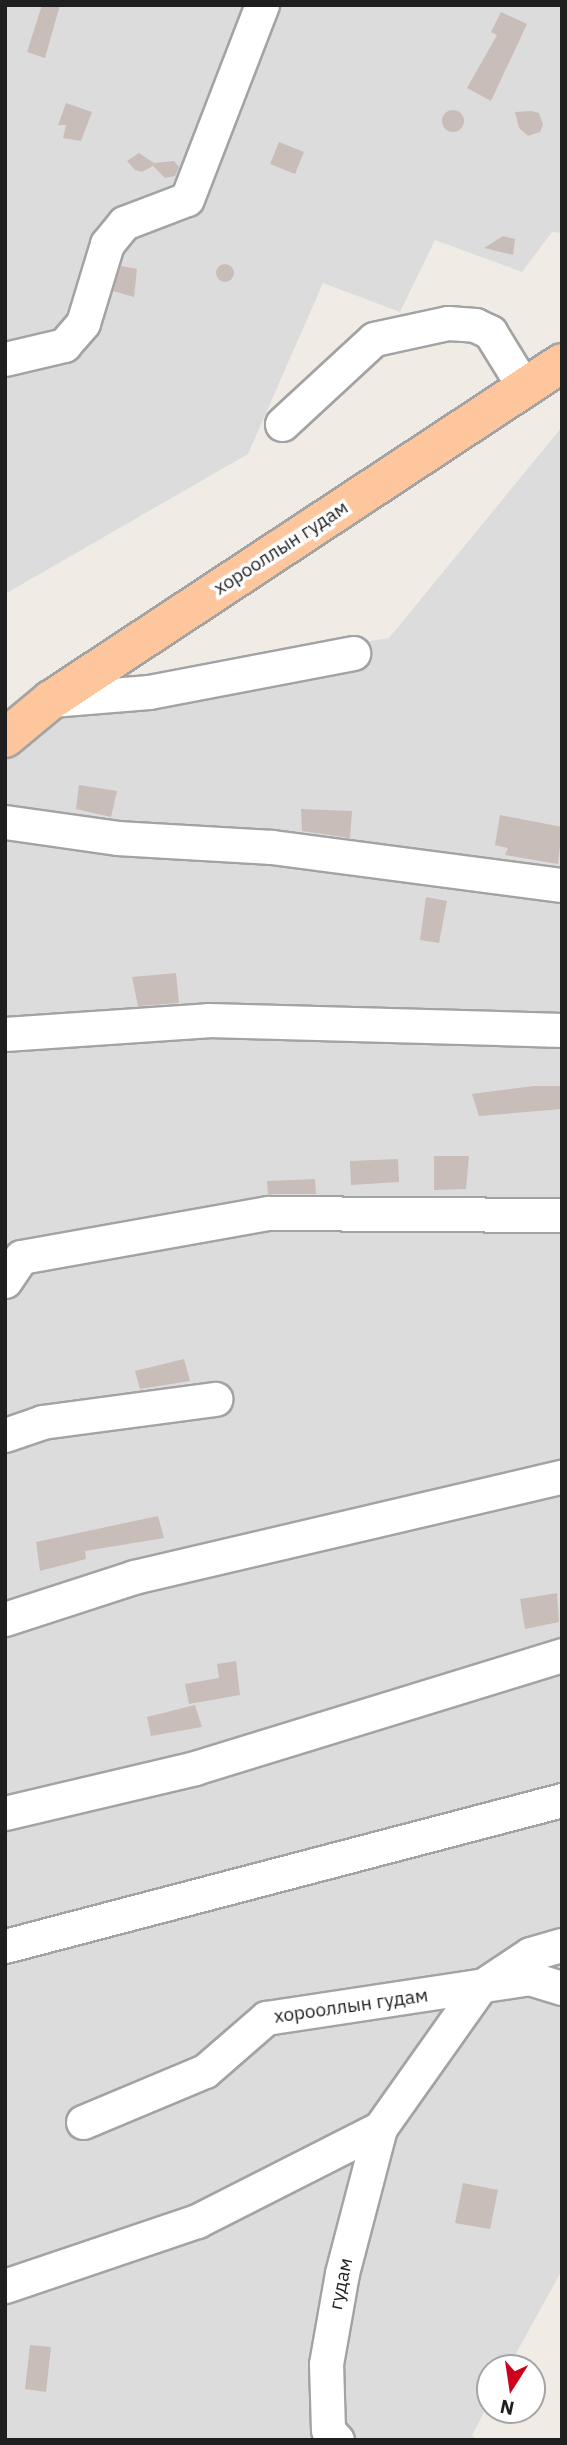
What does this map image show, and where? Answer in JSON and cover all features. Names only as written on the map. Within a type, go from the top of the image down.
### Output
[{"type":"main road","name":"хорооллын гудам","points":[[5,738],[51,700],[562,363]]},
{"type":"street","points":[[5,359],[64,345],[83,323],[107,244],[124,223],[187,199],[262,5]]},
{"type":"street","points":[[282,424],[374,339],[448,323],[475,325],[490,332],[524,387]]},
{"type":"street","points":[[51,700],[149,692],[353,653]]},
{"type":"street","points":[[5,822],[117,838],[272,847],[562,885]]},
{"type":"street","points":[[5,1034],[208,1020],[562,1030]]},
{"type":"street","points":[[5,1281],[21,1256],[269,1213],[562,1215]]},
{"type":"street","points":[[5,1435],[43,1422],[215,1399]]},
{"type":"street","points":[[5,1619],[134,1577],[562,1477]]},
{"type":"street","points":[[5,1813],[195,1768],[562,1655]]},
{"type":"street","points":[[5,1947],[562,1800]]},
{"type":"street","points":[[5,2286],[197,2221],[380,2128],[479,1988],[530,1954],[562,1945]]},
{"type":"street","name":"хорооллын гудам","points":[[83,2122],[205,2071],[266,2018],[479,1988],[529,1978],[562,1988]]},
{"type":"street","name":"гудам","points":[[337,2440],[328,2430],[326,2364],[342,2273],[380,2128]]},
{"type":"shaded area","points":[[5,5],[562,5],[562,233],[552,232],[522,272],[435,240],[400,312],[323,283],[248,454],[5,594]]},
{"type":"shaded area","points":[[562,427],[562,2270],[516,2354],[476,2354],[478,2424],[472,2435],[477,2440],[5,2440],[5,749],[48,693],[389,638]]},
{"type":"building","points":[[42,5],[60,5],[45,58],[27,52]]},
{"type":"building","points":[[501,12],[527,24],[491,101],[467,88],[497,35],[491,32]]},
{"type":"building","points":[[66,103],[92,112],[81,141],[63,138],[66,125],[58,125]]},
{"type":"building","points":[[453,110],[461,113],[464,121],[461,129],[453,132],[445,129],[442,121],[445,113]]},
{"type":"building","points":[[515,112],[539,113],[543,125],[540,132],[528,136],[519,128]]},
{"type":"building","points":[[279,142],[304,152],[295,174],[270,164]]},
{"type":"building","points":[[139,153],[154,163],[174,161],[179,167],[175,176],[165,178],[153,166],[142,172],[135,170],[127,161]]},
{"type":"building","points":[[503,236],[515,239],[513,255],[484,248]]},
{"type":"building","points":[[221,264],[229,264],[234,273],[232,280],[221,282],[216,277],[216,269]]},
{"type":"building","points":[[121,266],[137,269],[134,297],[113,291]]},
{"type":"building","points":[[79,785],[117,791],[111,817],[76,809]]},
{"type":"building","points":[[301,809],[352,811],[350,838],[302,831]]},
{"type":"building","points":[[500,815],[562,827],[558,864],[505,855],[508,848],[495,845]]},
{"type":"building","points":[[426,897],[447,901],[439,943],[420,940]]},
{"type":"building","points":[[176,973],[179,1003],[138,1006],[132,977]]},
{"type":"building","points":[[534,1086],[562,1086],[562,1109],[479,1116],[472,1094]]},
{"type":"building","points":[[434,1156],[469,1156],[466,1189],[434,1190]]},
{"type":"building","points":[[398,1159],[399,1182],[351,1185],[350,1161]]},
{"type":"building","points":[[315,1179],[316,1194],[268,1194],[267,1181]]},
{"type":"building","points":[[184,1359],[190,1381],[140,1389],[135,1371]]},
{"type":"building","points":[[158,1516],[164,1538],[85,1551],[86,1559],[40,1571],[36,1542]]},
{"type":"building","points":[[557,1593],[559,1622],[525,1629],[520,1599]]},
{"type":"building","points":[[236,1661],[240,1695],[189,1704],[185,1684],[219,1678],[217,1664]]},
{"type":"building","points":[[195,1705],[202,1727],[151,1736],[147,1717]]},
{"type":"building","points":[[463,2183],[498,2190],[490,2229],[455,2223]]},
{"type":"building","points":[[30,2345],[51,2347],[46,2392],[25,2389]]}]
